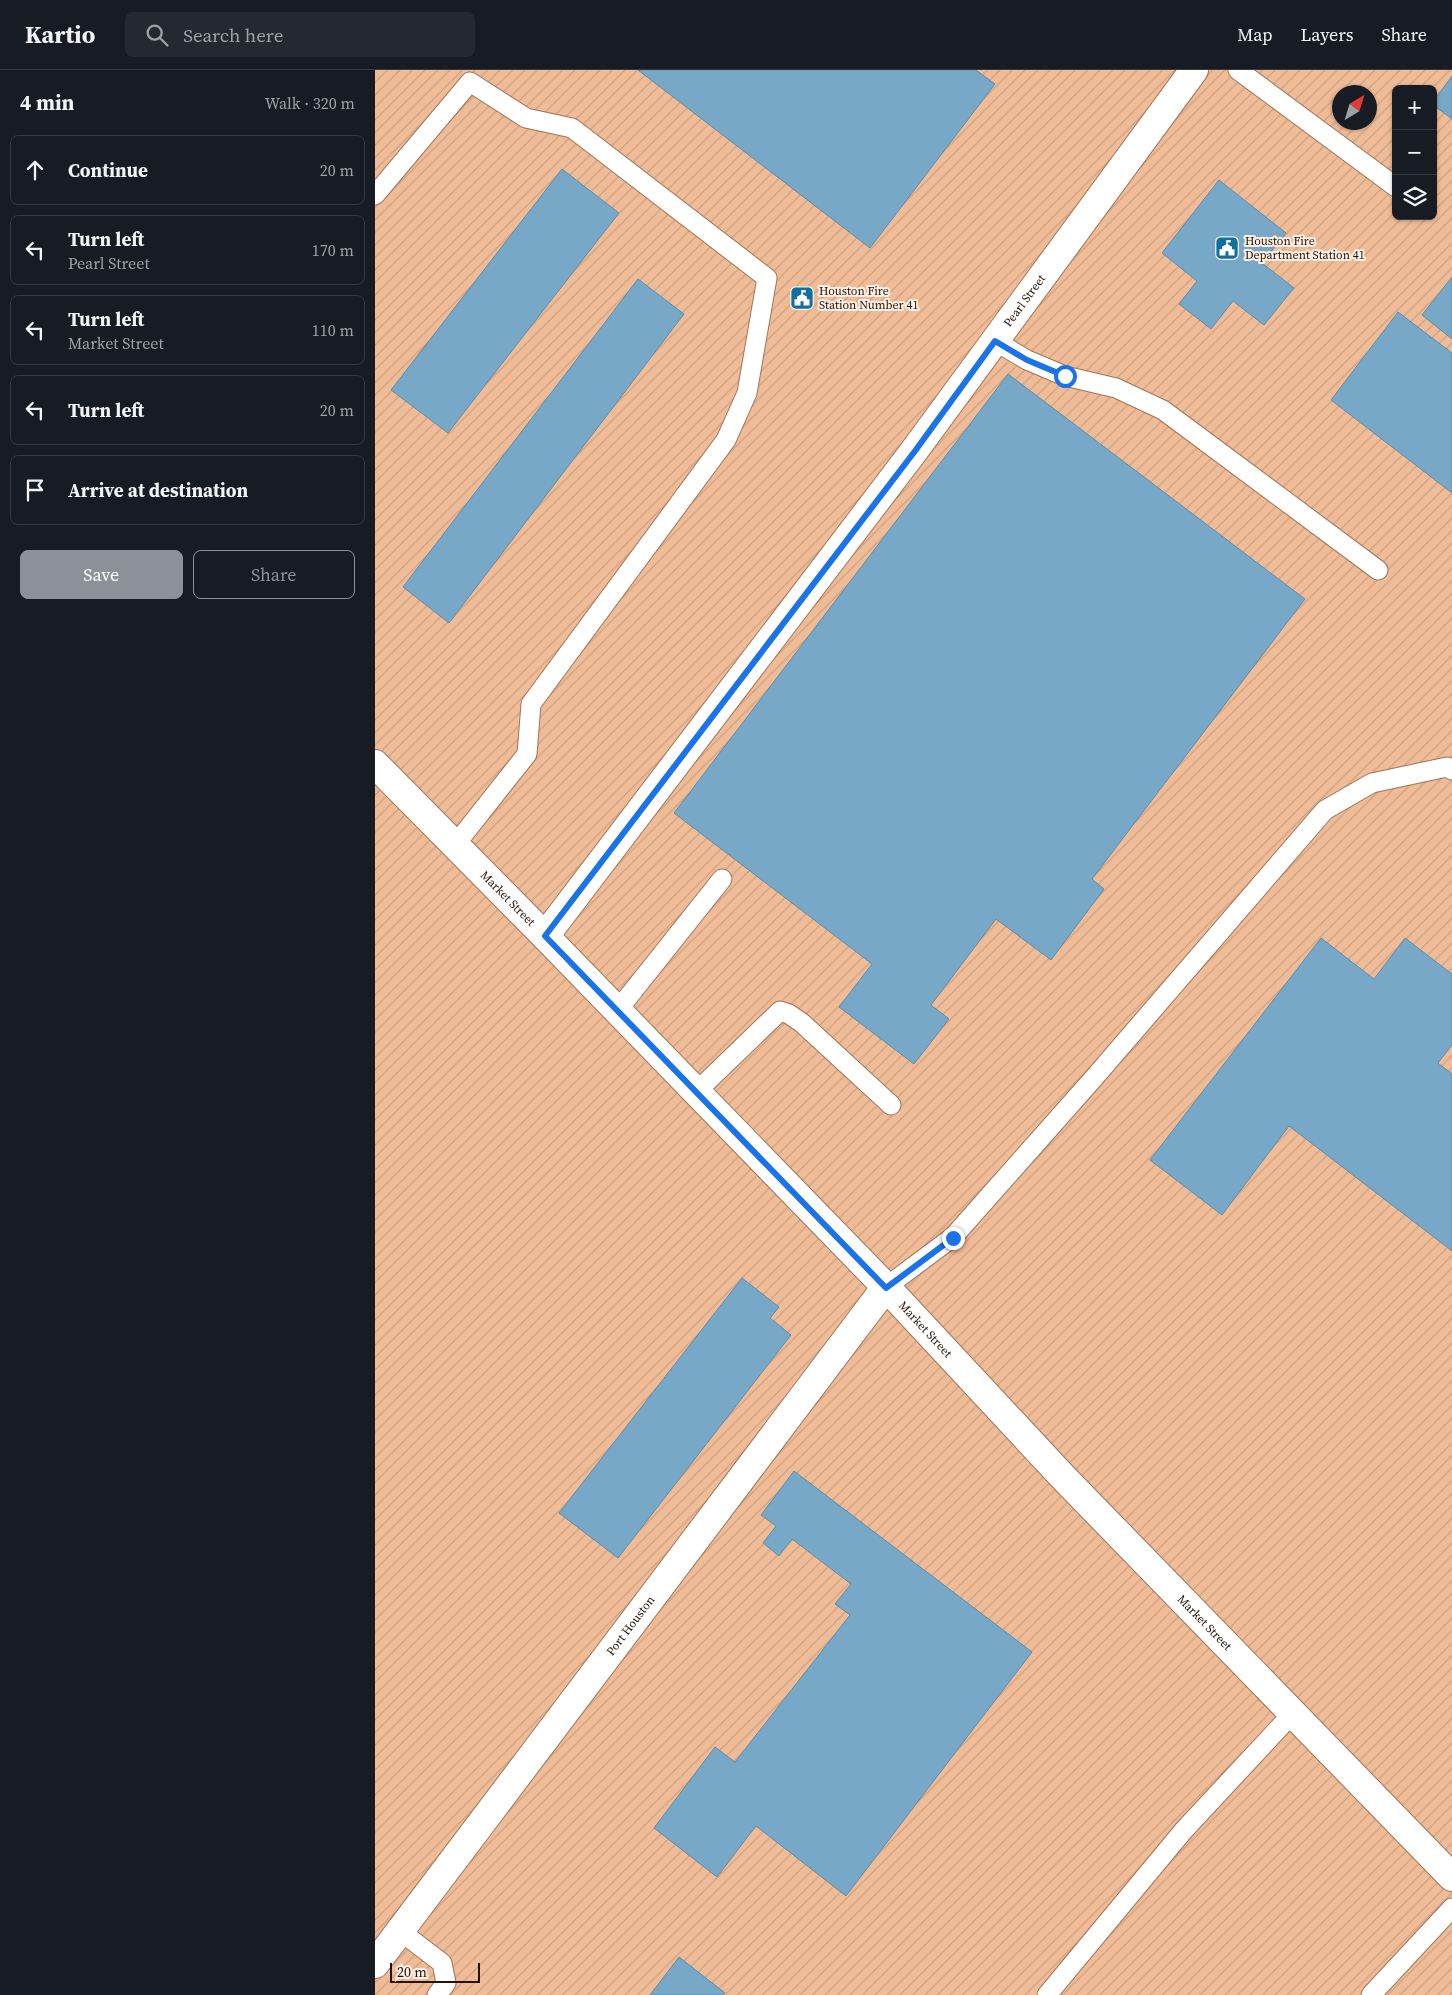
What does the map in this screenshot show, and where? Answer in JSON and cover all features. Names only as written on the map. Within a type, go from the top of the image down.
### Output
[{"type":"street","name":"Pearl Street","points":[[545,936],[915,451],[1193,71]]},
{"type":"street","name":"Market Street","points":[[375,764],[545,936],[886,1288],[1062,1476],[1452,1877]]},
{"type":"street","name":"Port Houston","points":[[375,1964],[886,1288]]},
{"type":"lane","points":[[1238,70],[1392,184]]},
{"type":"lane","points":[[375,195],[470,82],[526,118],[572,128],[767,278],[747,392],[726,440],[531,704],[527,754],[455,845]]},
{"type":"lane","points":[[995,341],[1027,360],[1065,376],[1116,388],[1163,410],[1378,570]]},
{"type":"lane","points":[[886,1288],[953,1238],[1325,810],[1372,783],[1447,766],[1452,770]]},
{"type":"lane","points":[[617,1011],[721,879]]},
{"type":"lane","points":[[696,1092],[780,1010],[802,1023],[891,1105]]},
{"type":"lane","points":[[1055,1992],[1184,1830],[1293,1713]]},
{"type":"lane","points":[[1371,1995],[1452,1908]]},
{"type":"lane","points":[[400,1931],[442,1963],[446,1983],[437,1995]]},
{"type":"shaded area","points":[[375,70],[1452,70],[1452,1995],[375,1995]]},
{"type":"building","points":[[638,70],[976,70],[995,84],[870,248]]},
{"type":"building","points":[[1452,76],[1452,119],[1437,108],[1437,97]]},
{"type":"building","points":[[562,169],[619,213],[448,433],[391,390]]},
{"type":"building","points":[[1219,180],[1286,233],[1262,263],[1294,288],[1264,325],[1233,301],[1211,329],[1179,304],[1197,281],[1162,253]]},
{"type":"building","points":[[1452,277],[1452,339],[1422,315]]},
{"type":"building","points":[[638,279],[684,314],[449,623],[403,587]]},
{"type":"building","points":[[1398,312],[1452,353],[1452,493],[1331,400]]},
{"type":"building","points":[[1008,374],[1305,599],[1092,879],[1104,889],[1051,960],[996,919],[931,1005],[949,1019],[914,1064],[839,1007],[872,964],[674,813]]},
{"type":"building","points":[[1321,938],[1374,979],[1405,938],[1452,974],[1452,1045],[1438,1063],[1452,1074],[1452,1251],[1289,1126],[1222,1215],[1150,1160]]},
{"type":"building","points":[[742,1278],[779,1307],[770,1318],[791,1335],[618,1558],[559,1513]]},
{"type":"building","points":[[794,1471],[1032,1652],[846,1896],[756,1826],[717,1877],[654,1828],[715,1747],[735,1762],[850,1615],[835,1604],[851,1584],[792,1539],[779,1556],[763,1543],[776,1526],[761,1515]]},
{"type":"building","points":[[679,1957],[725,1993],[723,1995],[650,1995]]},
{"type":"place","name":"Houston Fire Department Station 41","points":[[1227,248]]},
{"type":"place","name":"Houston Fire Station Number 41","points":[[802,298]]},
{"type":"route","points":[[953,1238],[886,1288],[545,936],[915,451],[995,341],[1027,360],[1065,376]]}]
